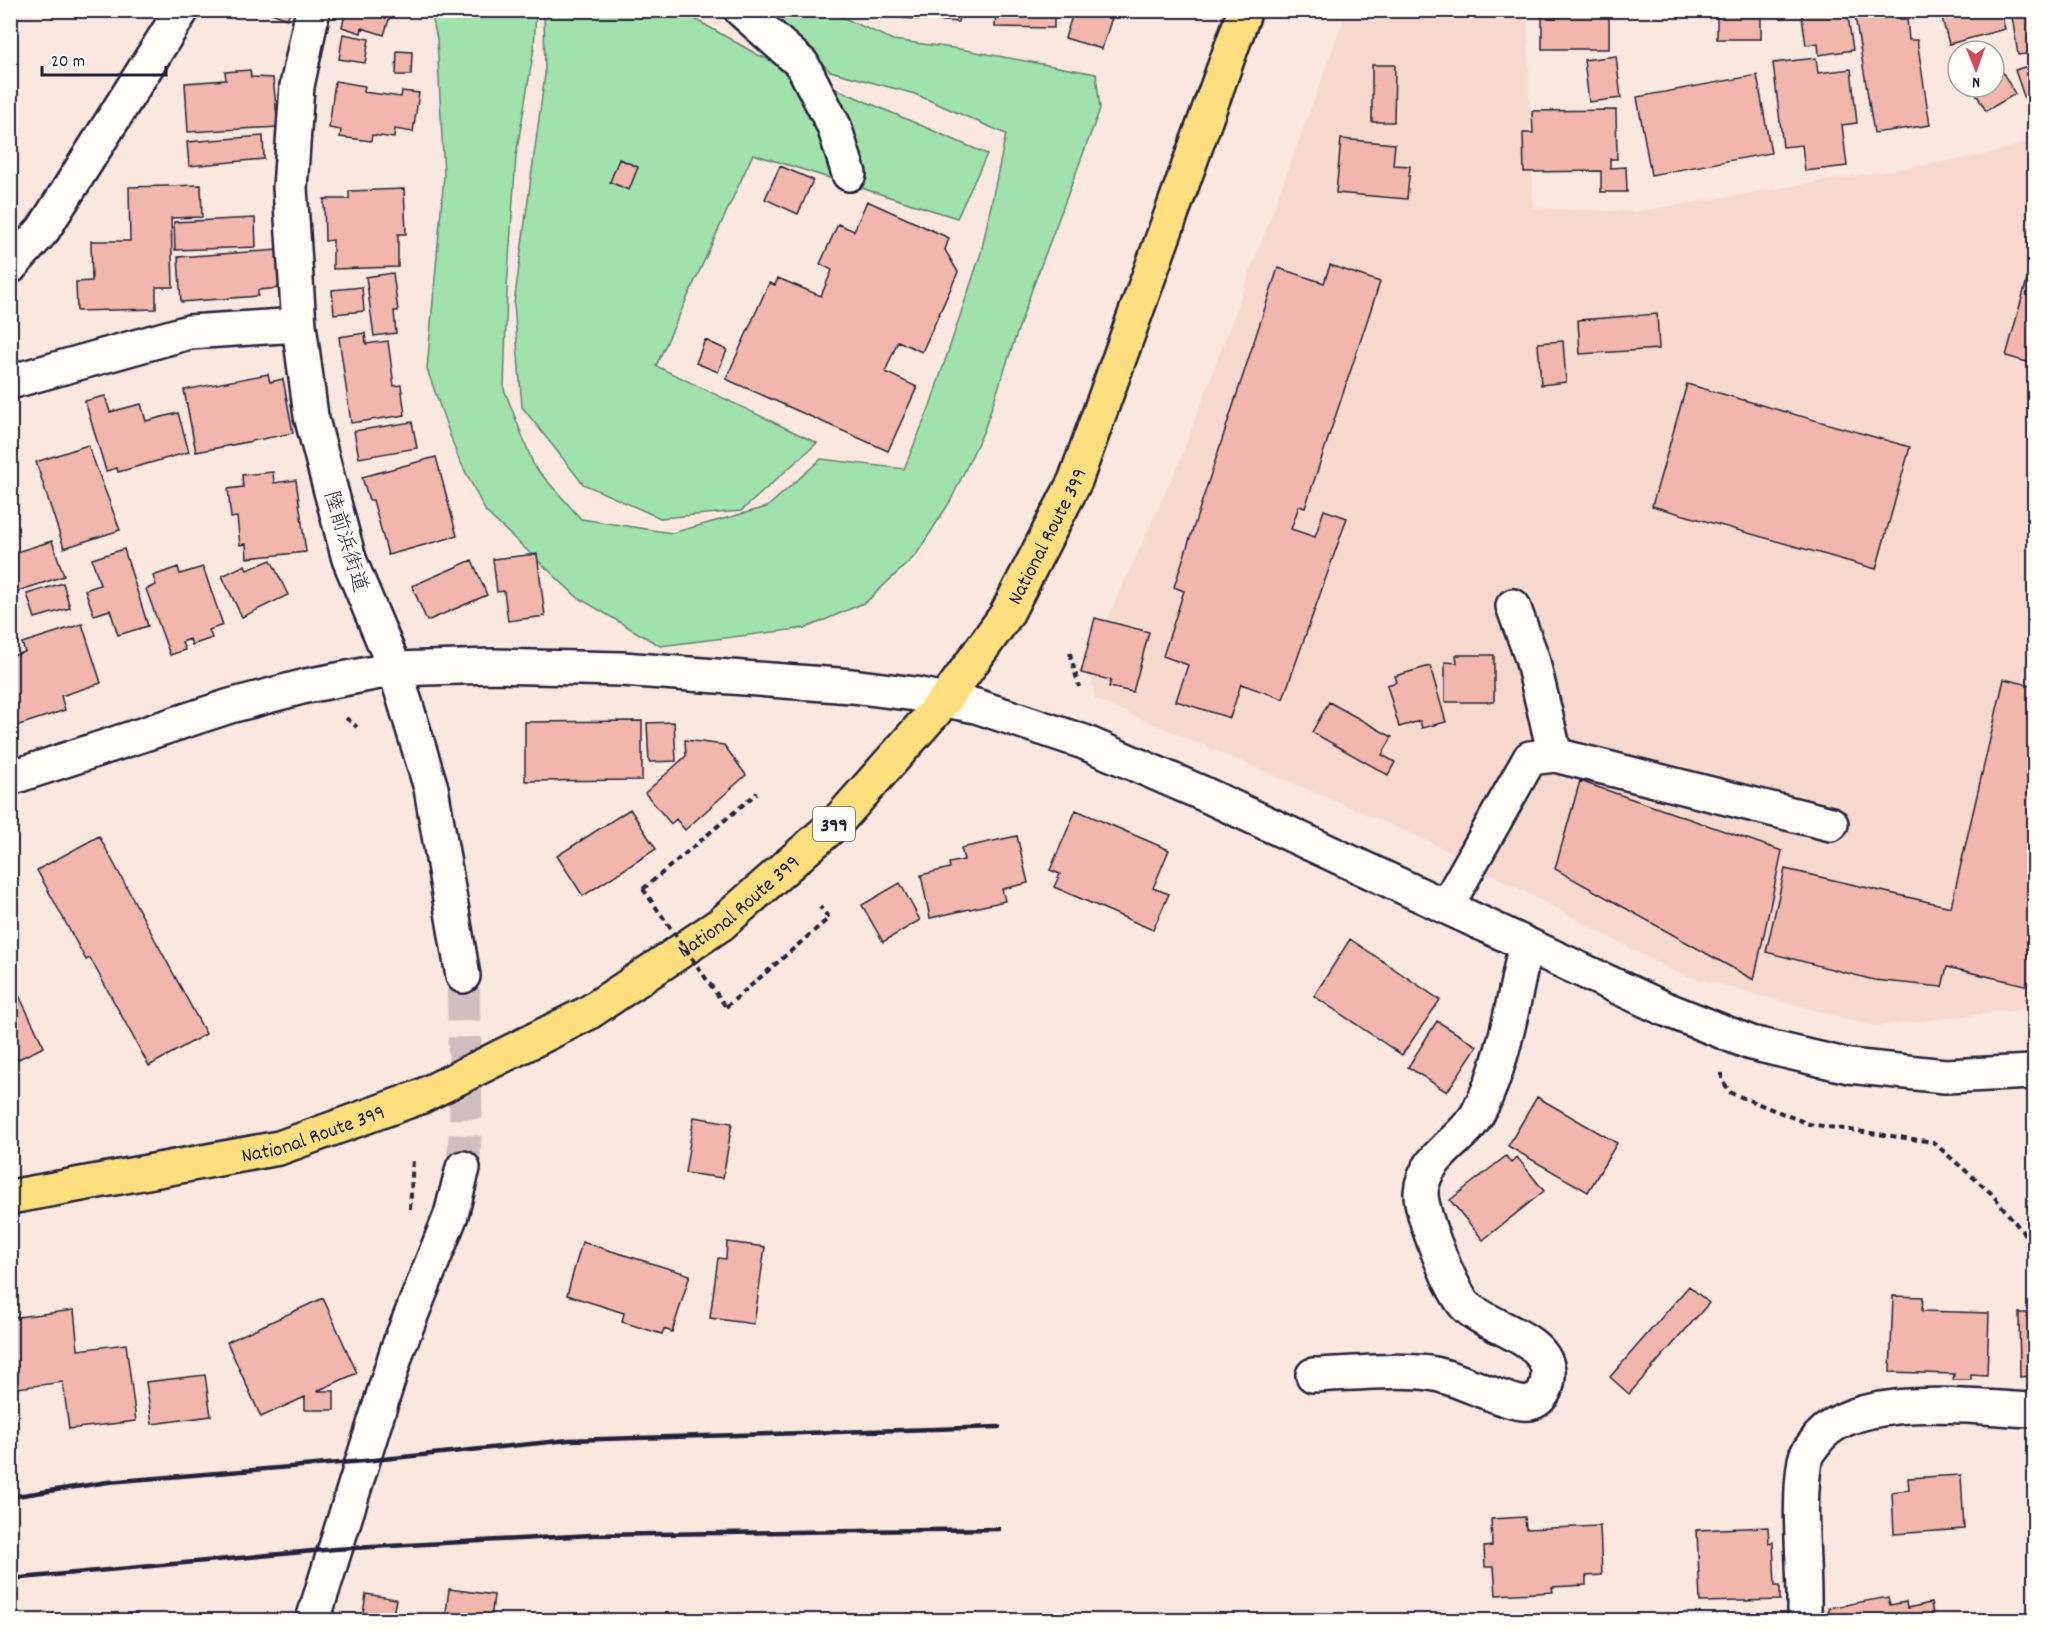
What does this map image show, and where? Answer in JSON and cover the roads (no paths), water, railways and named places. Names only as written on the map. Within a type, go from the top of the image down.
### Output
[{"type":"highway","name":"National Route 399","points":[[10,1197],[279,1148],[420,1097],[588,1013],[721,924],[838,821],[945,700],[1006,615],[1075,481],[1245,10]]},
{"type":"street","points":[[10,267],[43,230],[182,10]]},
{"type":"street","name":"陸前浜街道","points":[[314,10],[297,86],[290,188],[299,325],[311,416],[349,559],[396,669],[431,788],[464,976]]},
{"type":"street","points":[[741,10],[802,64],[834,126],[849,174]]},
{"type":"street","points":[[10,382],[189,332],[299,325]]},
{"type":"street","points":[[1513,606],[1532,658],[1555,755]]},
{"type":"street","points":[[10,778],[230,706],[306,686],[396,669],[492,666],[622,669],[852,686],[976,706],[1084,742],[1204,794],[1663,1008],[1751,1043],[1849,1066],[1945,1076],[2034,1072]]},
{"type":"street","points":[[1446,907],[1530,758],[1555,755],[1831,824]]},
{"type":"street","points":[[1313,1375],[1434,1374],[1459,1380],[1519,1403],[1541,1398],[1546,1389],[1548,1379],[1545,1359],[1528,1342],[1465,1305],[1431,1239],[1421,1191],[1434,1159],[1471,1126],[1493,1085],[1526,944]]},
{"type":"street","points":[[313,1620],[398,1348],[451,1215],[463,1168]]},
{"type":"street","points":[[1804,1610],[1802,1523],[1805,1457],[1821,1432],[1849,1416],[1883,1408],[1916,1406],[2034,1410]]},
{"type":"tunnel","points":[[463,976],[466,1120],[463,1168]]},
{"type":"railway","points":[[10,1497],[108,1482],[364,1461],[569,1440],[999,1427]]},
{"type":"railway","points":[[10,1579],[335,1549],[592,1535],[999,1529]]}]
